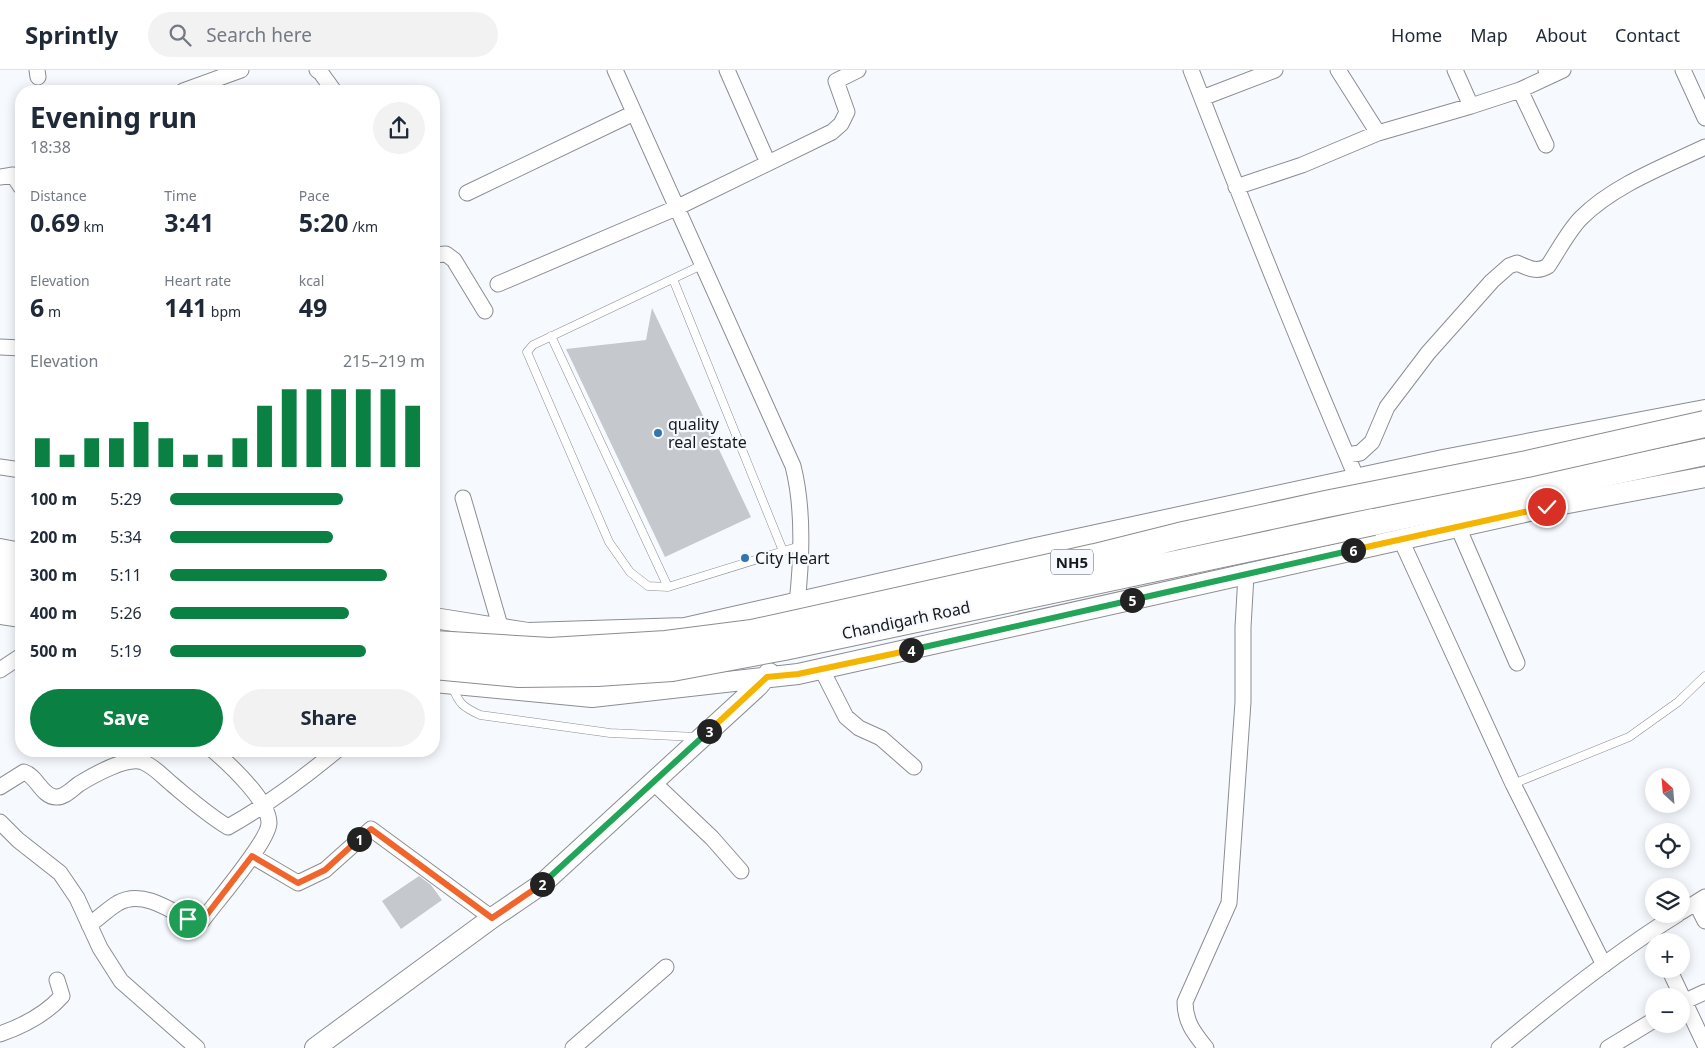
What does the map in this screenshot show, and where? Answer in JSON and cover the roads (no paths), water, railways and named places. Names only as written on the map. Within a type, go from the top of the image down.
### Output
[{"type":"highway","name":"NH5","points":[[440,644],[507,650],[550,651],[666,644],[752,634],[1086,559],[1179,536],[1326,504],[1527,464],[1705,424]]},
{"type":"highway","name":"Chandigarh Road","points":[[440,667],[519,674],[597,673],[672,668],[1705,452]]},
{"type":"highway","points":[[0,568],[15,572]]},
{"type":"highway","points":[[0,593],[15,596]]},
{"type":"main road","points":[[440,619],[528,633],[685,628],[1036,548],[1357,479],[1705,410]]},
{"type":"main road","points":[[443,684],[592,697],[798,674],[1458,526],[1705,477]]},
{"type":"main road","points":[[0,549],[15,552]]},
{"type":"main road","points":[[315,1048],[492,918],[542,884],[702,738],[767,677],[788,637],[797,603]]},
{"type":"main road","points":[[0,614],[15,616]]},
{"type":"street","points":[[221,85],[241,70]]},
{"type":"street","points":[[317,70],[322,73],[330,85]]},
{"type":"street","points":[[615,70],[757,383],[792,466],[798,498],[800,546],[797,603]]},
{"type":"street","points":[[727,70],[768,163]]},
{"type":"street","points":[[498,284],[676,208],[832,132],[841,124],[847,112],[834,75],[858,70]]},
{"type":"street","points":[[1191,70],[1236,187],[1357,479]]},
{"type":"street","points":[[1202,98],[1275,70]]},
{"type":"street","points":[[1338,70],[1378,133]]},
{"type":"street","points":[[1455,70],[1471,106]]},
{"type":"street","points":[[1236,187],[1302,165],[1378,133],[1520,90],[1547,73],[1563,70]]},
{"type":"street","points":[[1683,70],[1705,118]]},
{"type":"street","points":[[1520,90],[1546,145]]},
{"type":"street","points":[[467,193],[634,113]]},
{"type":"street","points":[[1347,455],[1360,453],[1372,442],[1387,407],[1428,353],[1492,281],[1509,266],[1518,263],[1536,270],[1548,266],[1579,219],[1596,204],[1641,177],[1705,147]]},
{"type":"street","points":[[440,254],[446,254],[454,260],[485,311]]},
{"type":"street","points":[[0,347],[15,348]]},
{"type":"street","points":[[0,467],[15,469]]},
{"type":"street","points":[[463,498],[501,629]]},
{"type":"street","points":[[1458,526],[1517,663]]},
{"type":"street","points":[[1401,540],[1514,784],[1604,965]]},
{"type":"street","points":[[1206,1048],[1188,1024],[1185,1014],[1185,1002],[1229,903],[1243,702],[1243,627],[1246,575]]},
{"type":"street","points":[[0,670],[15,660]]},
{"type":"street","points":[[822,670],[846,717],[859,728],[881,738],[914,767]]},
{"type":"street","points":[[89,925],[119,903],[137,898],[161,905],[194,923],[202,921],[252,856],[266,833],[269,823],[263,807],[249,784],[220,757]]},
{"type":"street","points":[[0,787],[24,772],[30,774],[45,792],[53,797],[61,797],[100,771],[141,761],[154,768],[201,808],[228,827],[263,807],[300,781],[329,757]]},
{"type":"street","points":[[653,782],[712,838],[741,871]]},
{"type":"street","points":[[0,822],[18,840],[60,873],[77,898],[100,948],[122,981],[197,1048]]},
{"type":"street","points":[[252,856],[298,883],[325,870],[371,829],[492,918]]},
{"type":"street","points":[[1700,900],[1705,921]]},
{"type":"street","points":[[1656,933],[1668,923]]},
{"type":"street","points":[[1499,1048],[1604,965],[1645,941]]},
{"type":"street","points":[[573,1048],[666,967]]},
{"type":"street","points":[[0,1034],[12,1030],[48,1010],[62,996],[57,980]]},
{"type":"street","points":[[1690,999],[1705,992]]},
{"type":"street","points":[[1690,1016],[1705,1045]]},
{"type":"street","points":[[1608,1048],[1645,1025]]},
{"type":"lane","points":[[702,265],[533,345],[527,352],[528,356],[609,542],[630,572],[648,586],[668,587],[800,546]]},
{"type":"lane","points":[[673,279],[783,551]]},
{"type":"lane","points":[[551,336],[668,587]]},
{"type":"lane","points":[[1514,784],[1629,737],[1678,702],[1705,676]]},
{"type":"lane","points":[[443,684],[457,701],[480,715],[610,733],[702,738]]},
{"type":"place","name":"quality real estate","points":[[658,433]]},
{"type":"place","name":"City Heart","points":[[745,558]]}]
